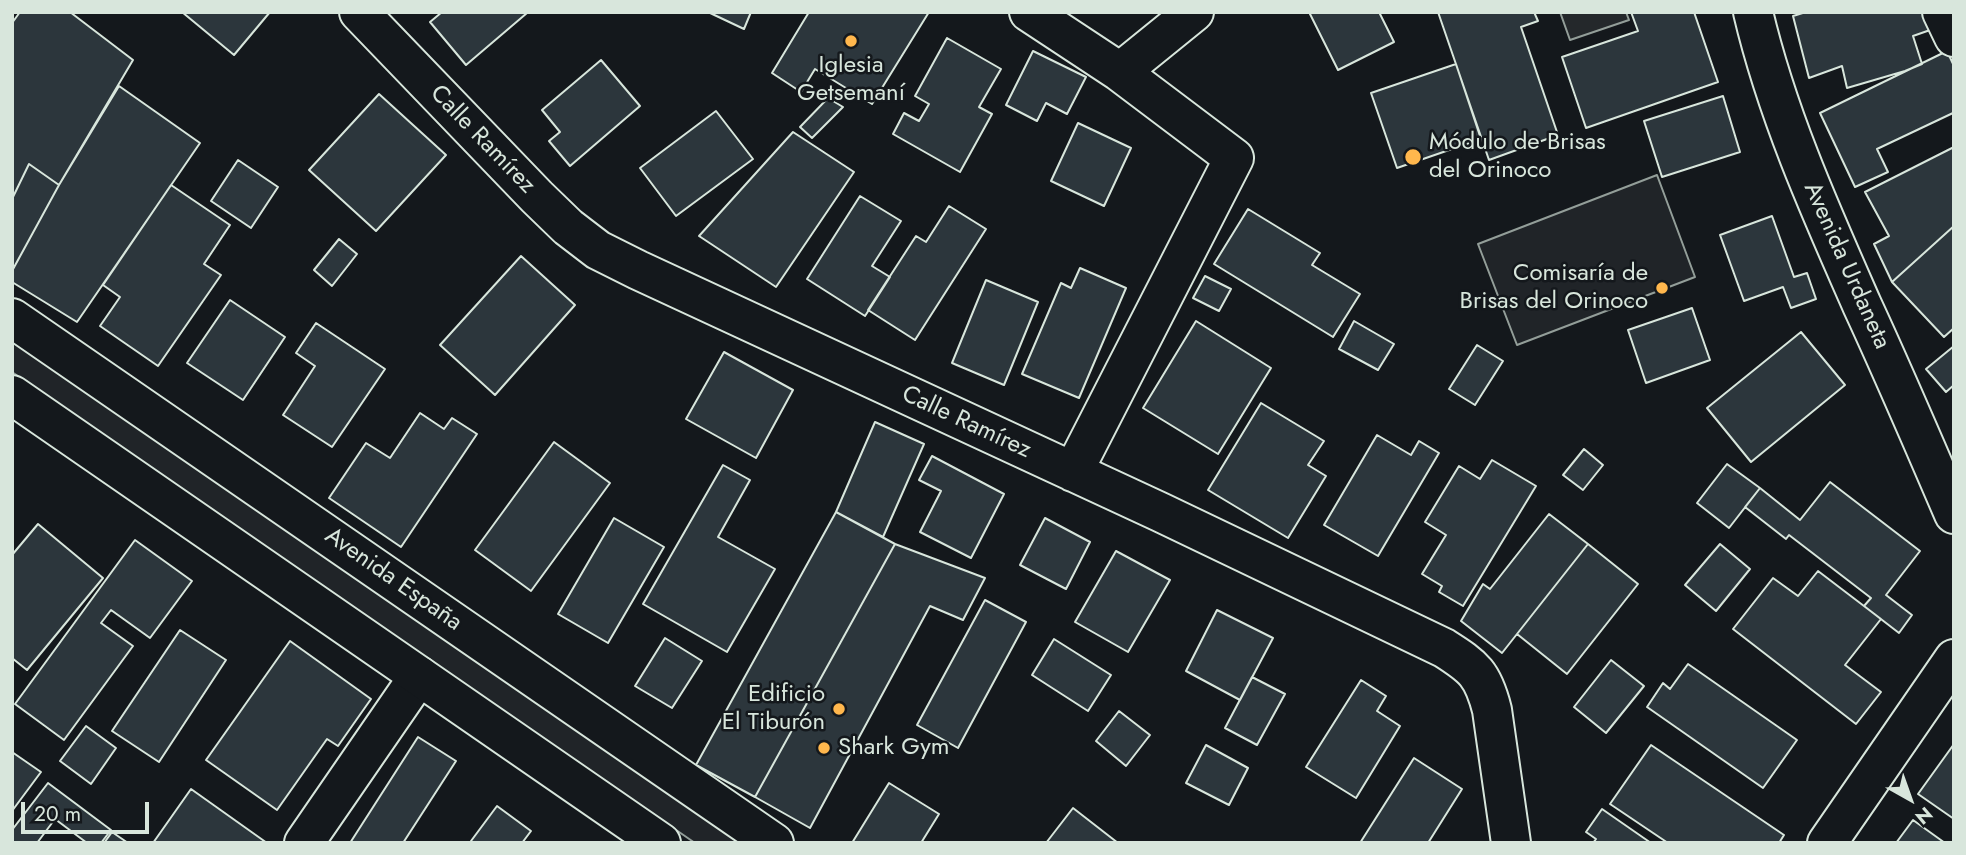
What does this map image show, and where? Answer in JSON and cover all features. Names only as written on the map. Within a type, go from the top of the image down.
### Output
[{"type":"street","name":"Calle Ramírez","points":[[359,12],[537,197],[568,227],[598,250],[1444,648],[1475,670],[1483,682],[1492,710],[1511,843]]},
{"type":"street","points":[[1029,12],[1120,72],[1234,158],[1073,472]]},
{"type":"street","points":[[1120,72],[1194,12]]},
{"type":"street","name":"Avenida Urdaneta","points":[[1754,12],[1762,48],[1791,139],[1954,514]]},
{"type":"street","points":[[1942,12],[1954,37]]},
{"type":"street","name":"Avenida España","points":[[12,318],[774,843]]},
{"type":"street","points":[[12,395],[661,843]]},
{"type":"street","points":[[1827,843],[1954,659]]},
{"type":"street","points":[[304,843],[419,676]]},
{"type":"shaded area","points":[[1560,12],[1626,12],[1629,20],[1570,40]]},
{"type":"shaded area","points":[[1657,175],[1695,277],[1517,345],[1478,244]]},
{"type":"shaded area","points":[[12,341],[740,843],[695,843],[12,372]]},
{"type":"building","points":[[20,12],[70,12],[133,60],[59,185],[29,164],[12,199],[12,23]]},
{"type":"building","points":[[182,12],[270,12],[234,55]]},
{"type":"building","points":[[442,12],[527,13],[466,65],[430,22]]},
{"type":"building","points":[[708,12],[751,12],[744,29]]},
{"type":"building","name":"Iglesia Getsemaní","points":[[809,12],[929,12],[872,104],[815,69],[801,92],[772,73]]},
{"type":"building","points":[[1309,12],[1379,12],[1394,42],[1338,70]]},
{"type":"building","points":[[1438,12],[1534,12],[1538,21],[1521,27],[1558,135],[1489,160]]},
{"type":"building","points":[[1631,12],[1694,12],[1718,82],[1586,128],[1562,57],[1638,31]]},
{"type":"building","points":[[1806,12],[1926,12],[1933,29],[1913,36],[1922,64],[1847,88],[1842,66],[1809,78],[1793,16]]},
{"type":"building","points":[[947,38],[1001,69],[979,107],[992,114],[960,172],[893,134],[904,113],[919,121],[929,104],[915,96]]},
{"type":"building","points":[[1033,51],[1086,77],[1067,114],[1046,103],[1037,121],[1006,105]]},
{"type":"building","points":[[1947,51],[1954,66],[1954,114],[1877,149],[1888,172],[1855,187],[1820,113]]},
{"type":"building","points":[[601,60],[640,106],[570,166],[549,141],[560,132],[542,110]]},
{"type":"building","points":[[1456,64],[1481,139],[1397,168],[1371,93]]},
{"type":"building","points":[[119,86],[200,143],[77,322],[12,282],[12,271],[59,185]]},
{"type":"building","points":[[379,94],[446,155],[376,231],[309,170]]},
{"type":"building","points":[[1723,96],[1740,152],[1662,177],[1644,121]]},
{"type":"building","points":[[828,98],[843,107],[812,138],[800,127]]},
{"type":"building","points":[[716,111],[753,159],[676,216],[640,168]]},
{"type":"building","points":[[1078,123],[1131,148],[1104,206],[1051,181]]},
{"type":"building","points":[[793,132],[854,172],[776,287],[699,236]]},
{"type":"building","points":[[1954,147],[1954,226],[1892,282],[1874,244],[1889,236],[1865,192]]},
{"type":"building","points":[[238,160],[278,187],[251,228],[211,201]]},
{"type":"building","points":[[29,164],[59,185],[12,271],[12,199]]},
{"type":"building","points":[[171,185],[230,225],[204,264],[221,275],[158,366],[100,326],[120,297],[103,285]]},
{"type":"building","points":[[860,196],[901,221],[872,266],[890,277],[865,316],[807,279]]},
{"type":"building","points":[[949,206],[986,229],[915,340],[868,310],[916,236],[926,242]]},
{"type":"building","points":[[1248,209],[1320,253],[1312,265],[1360,294],[1333,337],[1214,264]]},
{"type":"building","points":[[1772,216],[1794,277],[1807,273],[1816,299],[1791,308],[1783,287],[1744,301],[1720,235]]},
{"type":"building","points":[[1954,226],[1954,328],[1944,337],[1892,282]]},
{"type":"building","points":[[339,239],[357,254],[332,286],[314,270]]},
{"type":"building","points":[[521,256],[575,305],[495,395],[440,345]]},
{"type":"building","points":[[1080,268],[1126,288],[1079,398],[1022,374],[1061,283],[1071,288]]},
{"type":"building","points":[[1205,276],[1231,289],[1219,311],[1193,298]]},
{"type":"building","points":[[986,280],[1038,302],[1004,385],[952,363]]},
{"type":"building","points":[[230,300],[285,337],[243,400],[187,363]]},
{"type":"building","points":[[1692,308],[1710,360],[1646,383],[1628,330]]},
{"type":"building","points":[[1196,321],[1271,368],[1218,454],[1143,408]]},
{"type":"building","points":[[1354,321],[1394,344],[1378,370],[1339,349]]},
{"type":"building","points":[[316,323],[385,369],[332,447],[283,415],[315,366],[296,353]]},
{"type":"building","points":[[1801,332],[1845,385],[1751,462],[1707,408]]},
{"type":"building","points":[[1477,345],[1503,361],[1475,405],[1449,389]]},
{"type":"building","points":[[1954,346],[1954,385],[1946,392],[1926,369]]},
{"type":"building","points":[[724,352],[793,390],[756,458],[686,419]]},
{"type":"building","points":[[1261,403],[1324,441],[1308,465],[1326,476],[1288,538],[1208,490]]},
{"type":"building","points":[[420,413],[444,429],[452,418],[477,434],[401,547],[329,498],[366,443],[390,458]]},
{"type":"building","points":[[875,422],[924,444],[883,537],[836,512]]},
{"type":"building","points":[[1377,435],[1411,455],[1419,441],[1439,453],[1378,556],[1324,525]]},
{"type":"building","points":[[554,442],[610,483],[531,591],[475,550]]},
{"type":"building","points":[[1584,449],[1603,465],[1583,490],[1563,475]]},
{"type":"building","points":[[932,456],[1004,494],[971,558],[920,532],[941,491],[919,480]]},
{"type":"building","points":[[1492,460],[1536,486],[1463,606],[1439,592],[1442,586],[1422,574],[1446,535],[1425,522],[1459,466],[1480,479]]},
{"type":"building","points":[[1727,464],[1760,488],[1729,528],[1697,503]]},
{"type":"building","points":[[723,465],[750,480],[718,537],[775,569],[727,652],[643,604]]},
{"type":"building","points":[[1830,482],[1920,551],[1886,595],[1912,615],[1899,633],[1864,606],[1871,598],[1789,535],[1786,539],[1745,507],[1760,488],[1800,520]]},
{"type":"building","points":[[836,512],[895,544],[755,797],[696,765]]},
{"type":"building","points":[[1549,514],[1588,544],[1502,653],[1461,621],[1483,584],[1490,589]]},
{"type":"building","points":[[614,518],[664,547],[608,643],[558,614]]},
{"type":"building","points":[[1045,518],[1090,542],[1066,589],[1020,565]]},
{"type":"building","points":[[38,524],[103,578],[27,670],[12,658],[12,555]]},
{"type":"building","points":[[135,540],[192,581],[150,638],[111,610],[101,623],[133,646],[64,740],[15,704]]},
{"type":"building","name":"Edificio El Tiburón","points":[[895,544],[985,578],[963,620],[930,606],[810,828],[755,797]]},
{"type":"building","points":[[1588,544],[1638,584],[1567,674],[1517,634]]},
{"type":"building","points":[[1720,544],[1750,569],[1716,611],[1685,585]]},
{"type":"building","points":[[1116,551],[1170,580],[1128,652],[1075,622]]},
{"type":"building","points":[[1818,571],[1881,619],[1845,665],[1881,692],[1856,724],[1733,629],[1773,578],[1798,596]]},
{"type":"building","points":[[985,600],[1026,622],[958,748],[917,725]]},
{"type":"building","points":[[1217,610],[1273,638],[1240,700],[1186,671]]},
{"type":"building","points":[[180,630],[226,660],[159,762],[112,731]]},
{"type":"building","points":[[665,638],[702,661],[672,708],[635,686]]},
{"type":"building","points":[[1054,639],[1111,675],[1088,711],[1032,675]]},
{"type":"building","points":[[290,641],[371,699],[338,746],[327,739],[277,810],[206,760]]},
{"type":"building","points":[[1611,660],[1644,686],[1606,733],[1574,707]]},
{"type":"building","points":[[1688,664],[1797,740],[1763,788],[1647,707],[1663,683],[1670,689]]},
{"type":"building","points":[[1252,677],[1285,694],[1257,745],[1225,728]]},
{"type":"building","points":[[1361,680],[1386,696],[1377,711],[1400,726],[1356,798],[1306,767]]},
{"type":"building","points":[[1119,711],[1150,735],[1126,766],[1096,741]]},
{"type":"building","points":[[86,726],[116,748],[91,784],[60,761]]},
{"type":"building","points":[[418,737],[456,761],[403,843],[350,843]]},
{"type":"building","points":[[1954,744],[1954,819],[1918,794]]},
{"type":"building","points":[[1206,745],[1248,768],[1229,805],[1186,783]]},
{"type":"building","points":[[1651,745],[1784,835],[1779,843],[1668,843],[1610,804]]},
{"type":"building","points":[[12,752],[41,772],[12,811]]},
{"type":"building","points":[[1414,758],[1462,789],[1428,843],[1360,843]]},
{"type":"building","points":[[48,783],[111,830],[101,843],[87,843],[55,819],[37,843],[12,843],[12,830]]},
{"type":"building","points":[[889,783],[939,814],[921,843],[852,843]]},
{"type":"building","points":[[191,789],[267,843],[153,843]]},
{"type":"building","points":[[497,806],[531,831],[522,843],[471,841]]},
{"type":"building","points":[[1073,808],[1118,843],[1046,843]]},
{"type":"building","points":[[1602,809],[1651,843],[1593,843],[1596,839],[1586,832]]},
{"type":"building","points":[[1913,820],[1945,843],[1896,843]]},
{"type":"building","points":[[112,832],[128,843],[104,843]]},
{"type":"place","name":"Iglesia Getsemaní","points":[[851,41]]},
{"type":"place","name":"Módulo de Brisas del Orinoco","points":[[1413,157]]},
{"type":"place","name":"Comisaría de Brisas del Orinoco","points":[[1662,288]]},
{"type":"place","name":"Edificio El Tiburón","points":[[839,709]]},
{"type":"place","name":"Shark Gym","points":[[824,748]]}]
